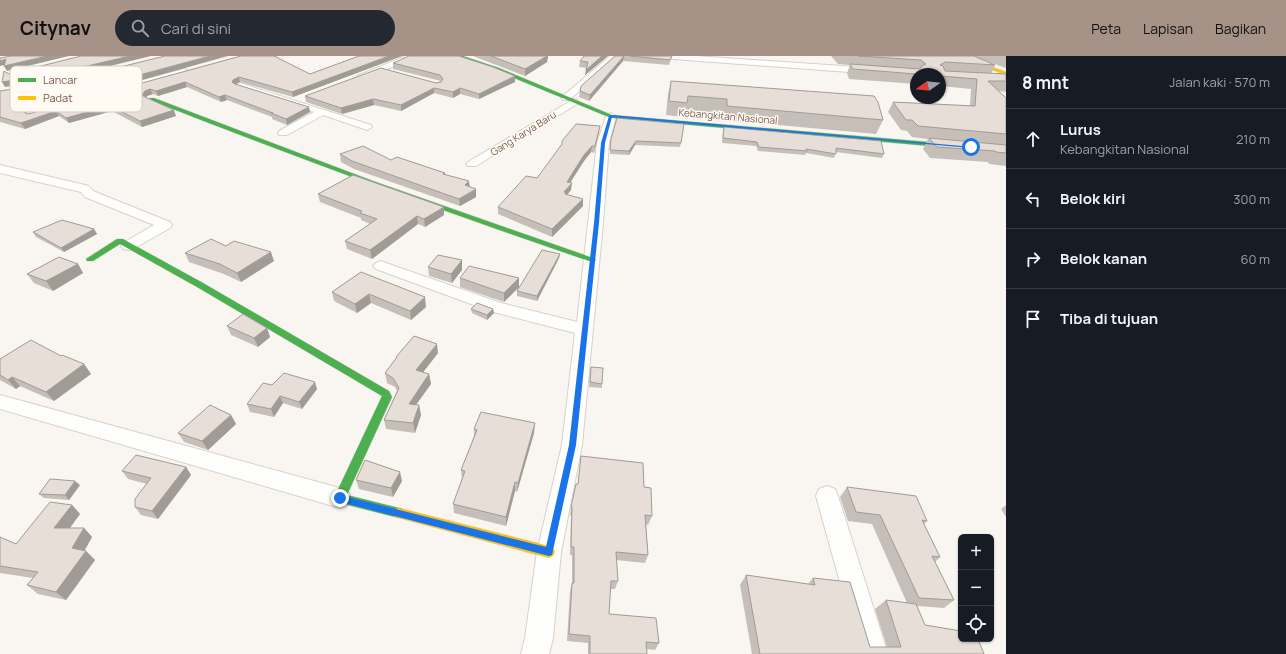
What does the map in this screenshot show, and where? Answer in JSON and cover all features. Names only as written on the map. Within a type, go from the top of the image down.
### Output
[{"type":"main road","name":"Kebangkitan Nasional","points":[[459,56],[490,66],[611,116],[1006,151]]},
{"type":"main road","points":[[958,56],[1006,74]]},
{"type":"main road","points":[[152,100],[283,150],[499,228],[592,259]]},
{"type":"main road","points":[[90,259],[120,242],[200,285],[386,394],[387,396],[340,498],[549,552]]},
{"type":"street","points":[[348,82],[413,56]]},
{"type":"street","name":"Gang Karya Baru","points":[[472,164],[505,149],[570,100],[615,56]]},
{"type":"street","points":[[660,56],[910,74]]},
{"type":"street","points":[[948,59],[970,60]]},
{"type":"street","points":[[381,69],[399,73]]},
{"type":"street","points":[[142,83],[191,70]]},
{"type":"street","points":[[993,79],[1006,80]]},
{"type":"street","points":[[240,86],[367,127]]},
{"type":"street","points":[[293,102],[308,96]]},
{"type":"street","points":[[283,133],[322,112]]},
{"type":"street","points":[[535,654],[539,638],[549,552],[572,445],[603,143],[611,116]]},
{"type":"street","points":[[0,170],[85,189],[89,194],[165,225],[128,246]]},
{"type":"street","points":[[381,266],[496,307],[585,330]]},
{"type":"street","points":[[0,402],[340,498]]},
{"type":"street","points":[[827,496],[874,654]]},
{"type":"building","points":[[11,56],[47,56],[4,66],[6,59],[0,61],[0,58]]},
{"type":"building","points":[[81,56],[130,56],[87,66],[41,66]]},
{"type":"building","points":[[165,56],[210,56],[142,74],[142,66],[124,66]]},
{"type":"building","points":[[241,56],[274,56],[310,74],[359,56],[389,56],[292,92],[239,77],[233,80],[232,82],[235,84],[309,107],[286,119],[225,95],[219,97],[185,82],[156,91],[150,89],[145,91],[142,95],[142,83]]},
{"type":"building","points":[[409,56],[459,56],[515,76],[479,94],[460,88],[453,92],[434,88],[401,105],[373,99],[341,108],[305,96],[381,68],[436,83],[441,82],[443,79],[440,75],[393,63]]},
{"type":"building","points":[[491,56],[547,56],[525,69]]},
{"type":"building","points":[[584,56],[602,56],[586,70],[588,62],[580,61]]},
{"type":"building","points":[[615,56],[624,56],[590,95],[580,91],[581,86]]},
{"type":"building","points":[[630,56],[672,56],[670,60]]},
{"type":"building","points":[[858,56],[974,56],[995,65],[945,62],[940,65],[944,68],[921,68],[926,64],[921,60]]},
{"type":"building","points":[[850,64],[910,68],[910,74],[853,69]]},
{"type":"building","points":[[4,71],[9,74],[10,81],[2,82]]},
{"type":"building","points":[[946,71],[1006,74],[1006,81],[988,81],[1006,98],[1006,134],[918,126],[912,120],[906,120],[893,102],[975,106],[977,79],[946,76]]},
{"type":"building","points":[[671,81],[874,96],[878,102],[883,120],[727,106],[727,99],[688,96],[687,103],[669,101]]},
{"type":"building","points":[[10,89],[10,112],[24,112],[27,114],[36,112],[53,112],[21,123],[0,117],[0,91]]},
{"type":"building","points":[[142,95],[174,110],[140,121],[122,112],[142,112]]},
{"type":"building","points":[[57,112],[88,112],[66,118]]},
{"type":"building","points":[[617,118],[684,124],[681,143],[636,141],[629,151],[610,150],[611,139]]},
{"type":"building","points":[[576,124],[600,126],[595,146],[592,146],[584,155],[567,182],[572,183],[564,192],[566,192],[565,194],[583,199],[552,229],[498,207],[526,176],[537,178],[562,144],[562,141]]},
{"type":"building","points":[[724,127],[881,141],[884,154],[836,148],[836,154],[806,149],[807,151],[759,147],[757,142],[723,138]]},
{"type":"building","points":[[929,138],[1006,145],[1006,153],[937,147]]},
{"type":"building","points":[[363,146],[391,160],[397,157],[445,173],[443,174],[469,181],[465,185],[476,189],[459,199],[352,161],[340,154]]},
{"type":"building","points":[[353,175],[444,207],[424,219],[417,216],[370,250],[345,241],[377,219],[360,213],[362,211],[318,194]]},
{"type":"building","points":[[62,220],[94,229],[61,248],[33,232]]},
{"type":"building","points":[[211,239],[226,246],[234,241],[271,252],[237,273],[220,264],[185,253]]},
{"type":"building","points":[[542,250],[560,254],[537,296],[517,291]]},
{"type":"building","points":[[438,255],[462,260],[451,274],[428,267]]},
{"type":"building","points":[[59,257],[78,264],[46,281],[27,274]]},
{"type":"building","points":[[469,266],[519,278],[504,293],[460,278]]},
{"type":"building","points":[[361,272],[425,297],[410,311],[369,294],[355,304],[332,292]]},
{"type":"building","points":[[477,303],[493,309],[487,315],[471,309]]},
{"type":"building","points":[[243,314],[267,328],[254,338],[227,326]]},
{"type":"building","points":[[414,336],[437,344],[416,370],[429,374],[409,404],[419,405],[413,423],[384,420],[399,388],[393,378],[385,373],[396,357]]},
{"type":"building","points":[[31,340],[61,356],[62,355],[84,364],[46,392],[12,377],[8,380],[0,375],[0,359]]},
{"type":"building","points":[[591,367],[603,368],[602,384],[590,382]]},
{"type":"building","points":[[284,373],[315,382],[299,402],[280,396],[271,409],[247,404],[263,383],[272,385]]},
{"type":"building","points":[[210,405],[231,415],[202,441],[178,433]]},
{"type":"building","points":[[481,412],[535,423],[518,483],[515,482],[506,517],[453,504],[465,471],[461,470],[477,430],[474,429]]},
{"type":"building","points":[[136,455],[186,467],[152,511],[135,507],[135,499],[151,478],[122,471]]},
{"type":"building","points":[[581,456],[643,463],[644,487],[651,488],[652,516],[645,515],[648,555],[616,552],[618,581],[611,581],[609,614],[656,618],[659,643],[646,642],[647,654],[590,654],[590,636],[569,634],[572,583],[574,583],[574,547],[571,547],[571,507],[576,484],[578,484]]},
{"type":"building","points":[[365,460],[400,472],[391,488],[356,480]]},
{"type":"building","points":[[50,479],[75,481],[65,495],[39,494]]},
{"type":"building","points":[[847,487],[916,496],[927,521],[922,520],[940,557],[932,556],[954,600],[919,598],[880,515],[856,512]]},
{"type":"building","points":[[50,502],[72,505],[54,528],[84,528],[72,548],[86,551],[56,592],[27,585],[38,572],[0,566],[0,537],[16,544]]},
{"type":"building","points":[[746,575],[815,585],[813,578],[850,582],[870,647],[901,647],[886,600],[916,604],[925,625],[958,630],[958,642],[979,642],[984,654],[760,654]]},
{"type":"traffic: fast","points":[[459,56],[497,69],[611,116],[952,146]]},
{"type":"traffic: fast","points":[[152,99],[371,182],[592,259]]},
{"type":"traffic: fast","points":[[90,259],[120,241],[200,285],[386,394],[387,397],[340,498],[399,513]]},
{"type":"traffic: slow","points":[[958,56],[1006,74]]},
{"type":"traffic: slow","points":[[952,146],[1006,151]]},
{"type":"traffic: slow","points":[[399,513],[549,552]]},
{"type":"route","points":[[340,498],[549,552],[572,445],[596,223],[603,143],[611,116],[631,119],[971,147]]}]
